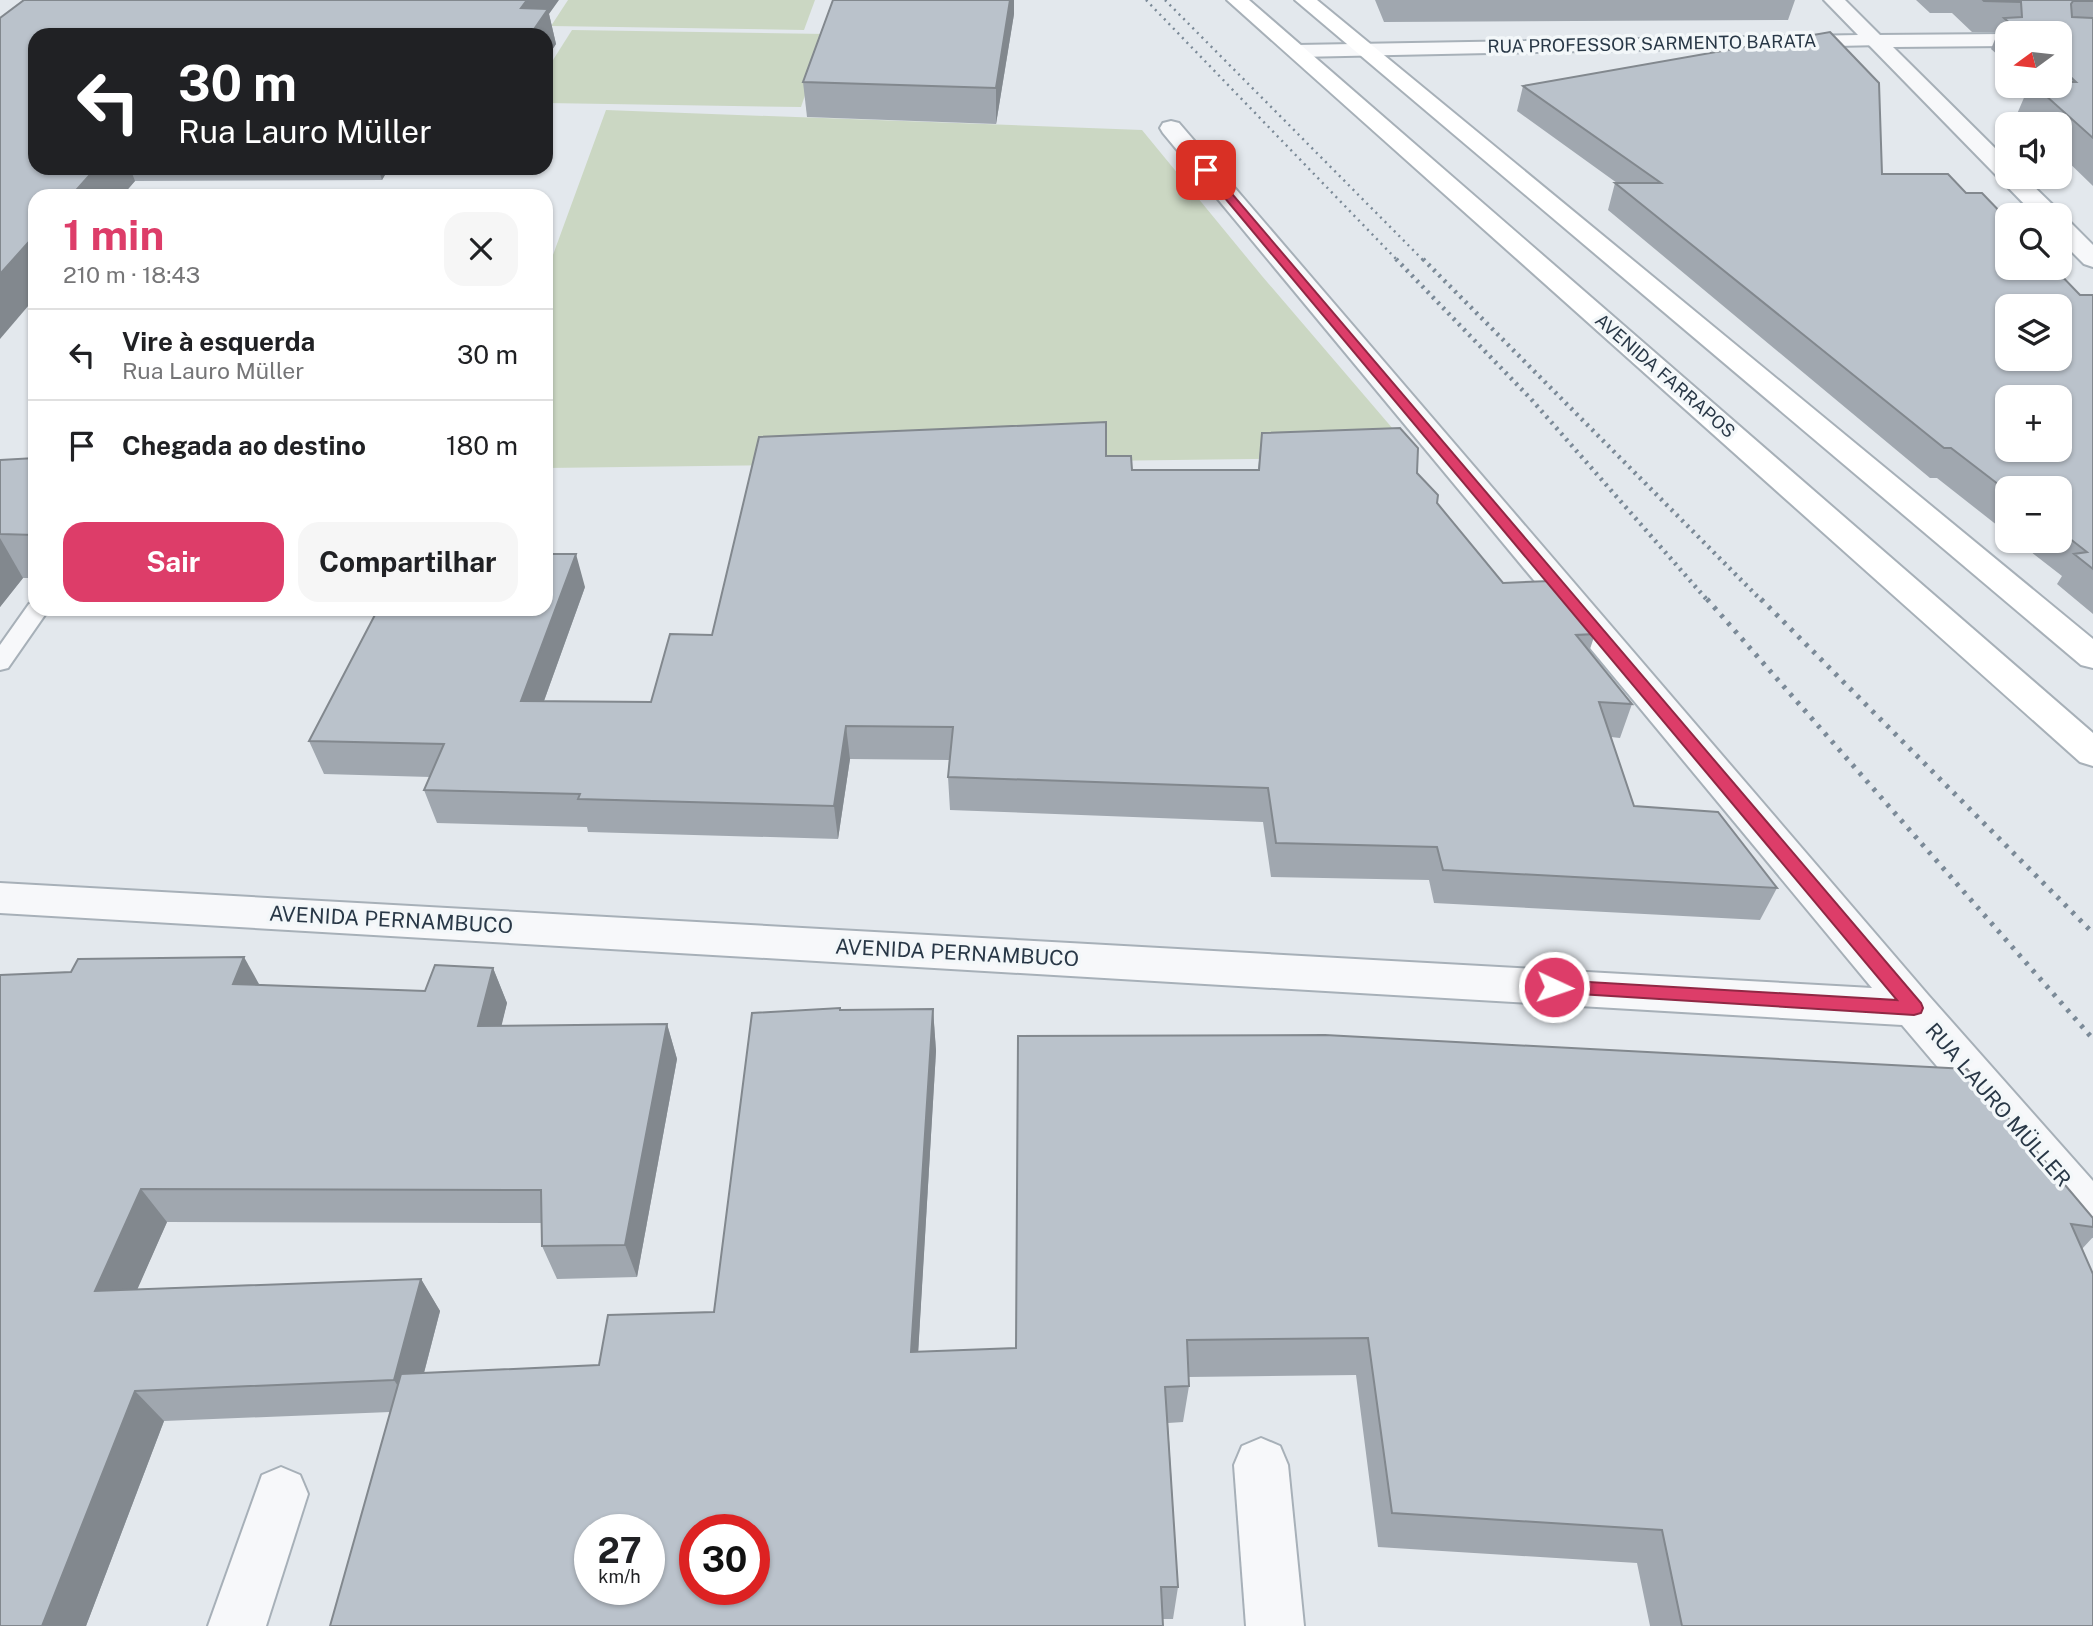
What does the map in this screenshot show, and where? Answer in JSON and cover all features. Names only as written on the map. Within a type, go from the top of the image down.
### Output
[{"type":"main road","name":"AVENIDA FARRAPOS","points":[[1237,0],[2093,753]]},
{"type":"main road","points":[[1305,0],[2093,657]]},
{"type":"street","points":[[1834,0],[1995,161]]},
{"type":"street","name":"RUA PROFESSOR SARMENTO BARATA","points":[[1297,51],[1995,40]]},
{"type":"street","name":"RUA LAURO MÜLLER","points":[[1171,128],[1914,1008],[2093,1215]]},
{"type":"street","points":[[2023,189],[2037,203]]},
{"type":"street","points":[[2072,238],[2093,259]]},
{"type":"street","name":"AVENIDA PERNAMBUCO","points":[[0,898],[1914,1008]]},
{"type":"street","points":[[1261,1465],[1275,1626]]},
{"type":"street","points":[[237,1626],[281,1494]]},
{"type":"lane","points":[[0,662],[32,616]]},
{"type":"green space","points":[[568,0],[815,0],[804,30],[551,26]]},
{"type":"green space","points":[[572,30],[826,34],[801,107],[553,103],[553,60]]},
{"type":"green space","points":[[606,110],[1142,130],[1262,276],[1417,457],[553,468],[553,255]]},
{"type":"building","points":[[24,0],[527,0],[521,8],[548,9],[535,28],[28,28],[28,175],[90,175],[77,189],[28,189],[28,243],[0,274],[0,18]]},
{"type":"building","points":[[833,0],[1010,0],[996,88],[803,82]]},
{"type":"building","points":[[2093,0],[2073,1],[2071,4],[2072,17],[2093,18],[2093,138],[2072,119],[2072,112],[2064,112],[2048,98],[2072,98],[2072,82],[2076,82],[2072,78],[2072,21],[2007,21],[2004,18],[2022,17],[2021,2],[1984,1]]},
{"type":"building","points":[[1830,32],[1879,83],[1882,174],[1948,174],[1966,193],[1982,193],[1995,207],[1995,280],[2066,280],[2080,295],[2093,295],[2093,569],[2074,554],[2087,552],[2072,540],[2072,476],[1995,476],[1995,482],[1951,448],[1944,448],[1615,183],[1661,183],[1523,86]]},
{"type":"building","points":[[1106,422],[1106,456],[1131,456],[1132,470],[1259,470],[1262,433],[1400,428],[1418,448],[1417,473],[1438,495],[1437,503],[1503,583],[1550,581],[1595,634],[1576,635],[1632,704],[1599,702],[1634,806],[1718,812],[1777,888],[1443,870],[1437,847],[1276,843],[1268,788],[948,777],[953,727],[846,726],[834,806],[578,799],[580,794],[424,790],[444,744],[309,741],[374,616],[553,616],[521,701],[651,702],[670,634],[712,635],[759,437]]},
{"type":"building","points":[[28,458],[28,535],[0,534],[0,460]]},
{"type":"building","points":[[553,554],[576,554],[553,615]]},
{"type":"building","points":[[244,957],[233,984],[425,991],[435,965],[493,968],[478,1026],[667,1024],[625,1245],[542,1246],[541,1190],[141,1189],[95,1291],[421,1279],[394,1380],[135,1391],[42,1626],[0,1626],[0,975],[71,972],[78,959]]},
{"type":"building","points":[[840,1008],[933,1009],[911,1352],[1016,1348],[1018,1036],[1325,1035],[1967,1069],[2093,1218],[2093,1227],[2071,1224],[2093,1274],[2093,1626],[1682,1626],[1662,1530],[1392,1513],[1368,1338],[1187,1340],[1189,1386],[1165,1387],[1178,1587],[1161,1587],[1163,1626],[330,1626],[401,1374],[599,1365],[608,1315],[714,1312],[752,1013]]},
{"type":"railway","points":[[1146,0],[1398,261]]},
{"type":"railway","points":[[1165,0],[1424,261]]},
{"type":"railway","points":[[1396,259],[1531,399],[1708,601]]},
{"type":"railway","points":[[1423,259],[1762,601]]},
{"type":"railway","points":[[1707,599],[2093,1039]]},
{"type":"railway","points":[[1761,599],[2093,933]]},
{"type":"route","points":[[1206,170],[1914,1008],[1554,987]]}]
